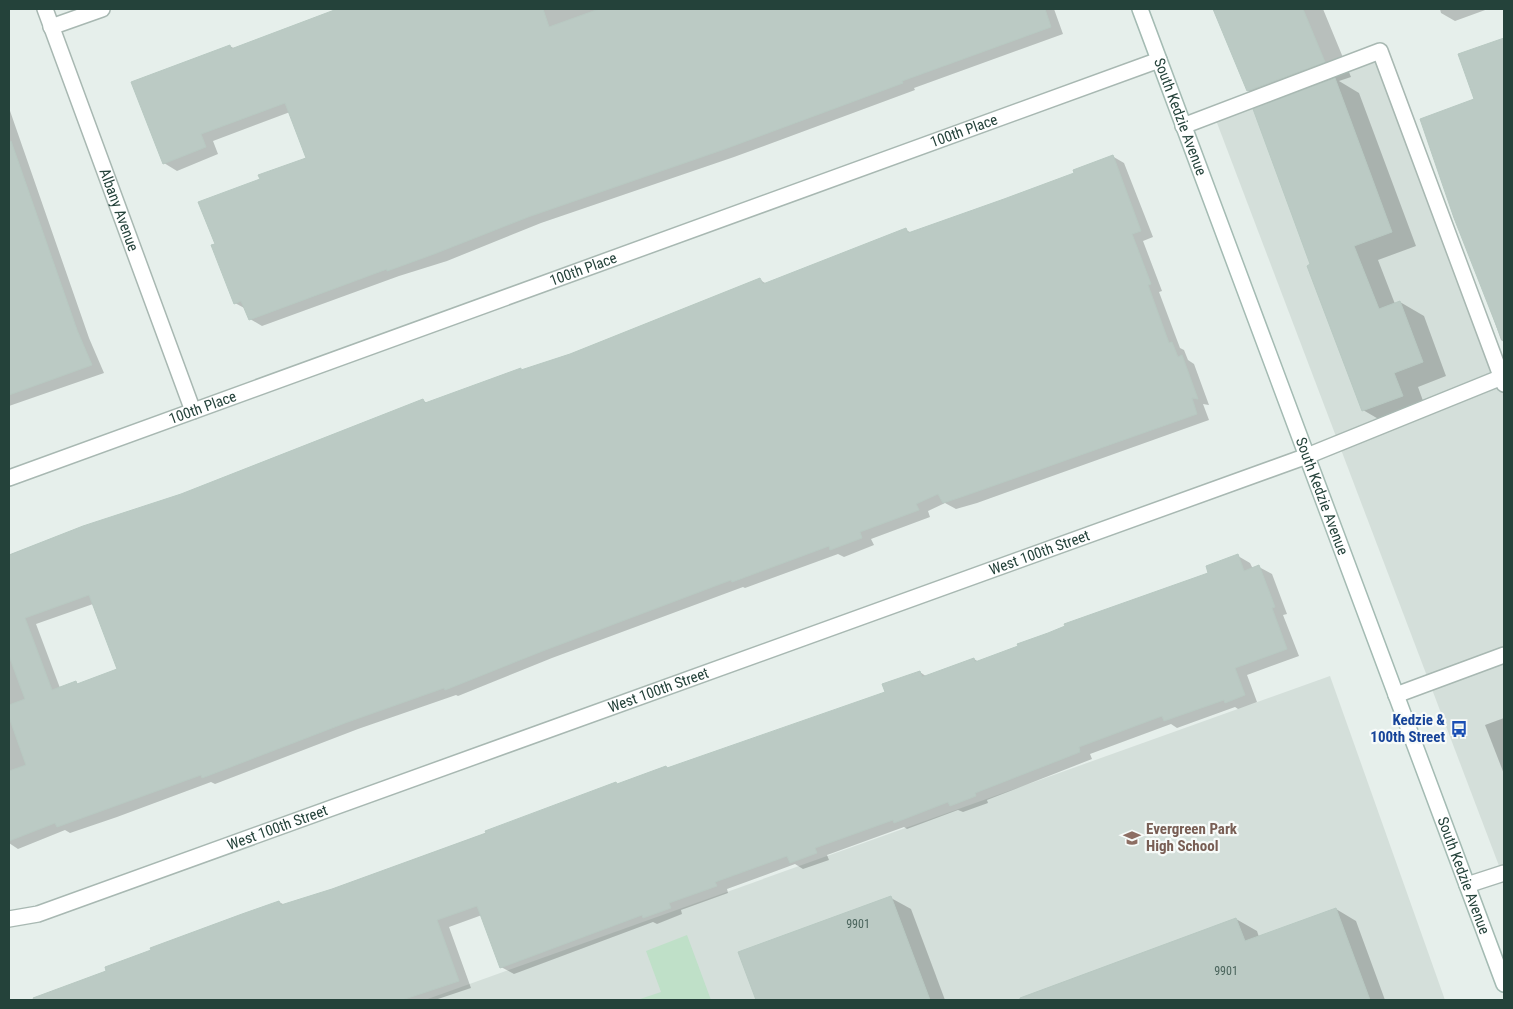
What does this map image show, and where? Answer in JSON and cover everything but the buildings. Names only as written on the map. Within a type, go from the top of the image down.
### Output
[{"type":"street","name":"Albany Avenue","points":[[45,9],[193,411]]},
{"type":"street","points":[[52,27],[102,9]]},
{"type":"street","name":"South Kedzie Avenue","points":[[1140,9],[1504,984]]},
{"type":"street","points":[[1183,126],[1380,51],[1503,381]]},
{"type":"street","name":"100th Place","points":[[9,478],[1159,60]]},
{"type":"street","name":"West 100th Street","points":[[9,919],[38,914],[1307,456],[1503,381]]},
{"type":"street","points":[[1396,695],[1504,655]]},
{"type":"street","points":[[1467,885],[1504,873]]},
{"type":"shaded area","points":[[1380,51],[1504,384],[1504,879],[1214,115]]},
{"type":"shaded area","name":"Evergreen Park High School","points":[[1330,676],[1445,1000],[425,1000]]},
{"type":"green space","points":[[687,935],[711,1000],[637,1000],[661,992],[646,951]]},
{"type":"place","name":"Kedzie & 100th Street","points":[[1459,729]]},
{"type":"place","name":"Evergreen Park High School","points":[[1132,838]]}]
